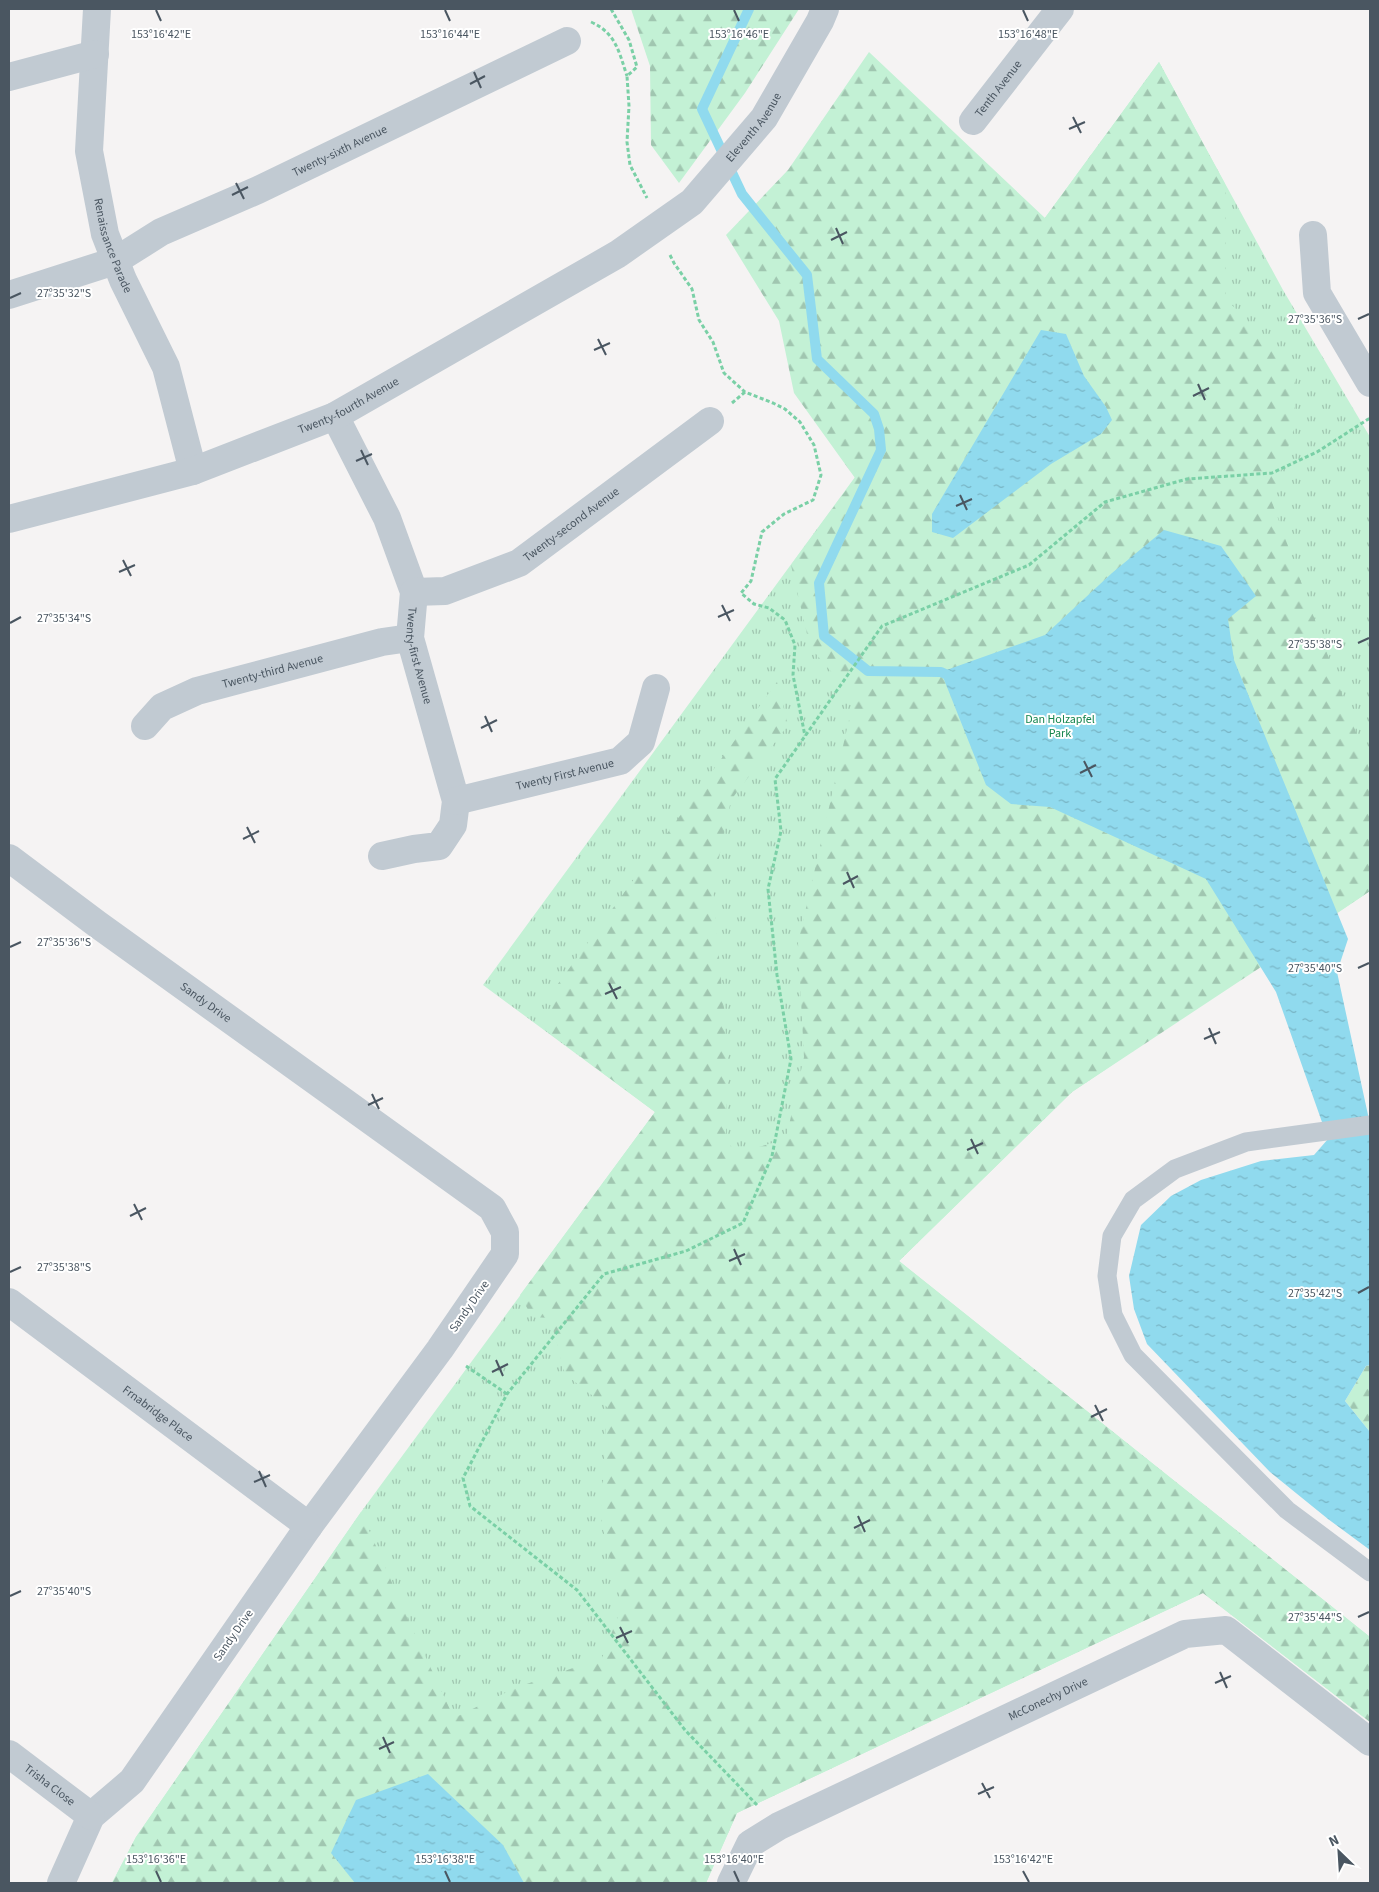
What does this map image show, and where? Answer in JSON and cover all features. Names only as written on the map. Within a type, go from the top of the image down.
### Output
[{"type":"street","name":"Eleventh Avenue","points":[[658,226],[692,202],[764,118],[820,21],[824,9]]},
{"type":"street","name":"Tenth Avenue","points":[[973,121],[1060,9]]},
{"type":"street","name":"Renaissance Parade","points":[[103,11],[95,54],[89,151],[105,234],[115,261],[166,367],[192,471]]},
{"type":"street","name":"Twenty-sixth Avenue","points":[[9,295],[115,261],[162,232],[258,190],[567,41]]},
{"type":"street","points":[[9,76],[95,54]]},
{"type":"street","name":"Twenty-fourth Avenue","points":[[9,519],[192,471],[335,416],[618,254],[658,226]]},
{"type":"street","points":[[1313,235],[1317,292],[1370,383]]},
{"type":"street","name":"Twenty-first Avenue","points":[[335,416],[387,518],[414,592],[410,638],[456,802],[453,825],[439,846],[414,848],[382,856]]},
{"type":"street","name":"Twenty-second Avenue","points":[[414,592],[445,591],[519,563],[710,421]]},
{"type":"street","name":"Twenty-third Avenue","points":[[145,726],[162,707],[197,691],[382,642],[410,638]]},
{"type":"street","name":"Twenty First Avenue","points":[[456,802],[620,761],[641,742],[656,688]]},
{"type":"street","name":"Sandy Drive","points":[[9,858],[97,924],[492,1208],[504,1232],[505,1254],[440,1349],[308,1526],[132,1781],[91,1816],[61,1883]]},
{"type":"street","name":"Frnabridge Place","points":[[9,1302],[308,1526]]},
{"type":"street","name":"McConechy Drive","points":[[731,1883],[750,1844],[779,1826],[1186,1634],[1226,1630],[1370,1742]]},
{"type":"street","name":"Trisha Close","points":[[9,1754],[91,1816]]},
{"type":"lane","points":[[1370,1125],[1246,1142],[1175,1169],[1133,1200],[1112,1236],[1107,1276],[1113,1315],[1133,1354],[1287,1510],[1370,1572]]},
{"type":"path","points":[[611,9],[629,40],[637,67],[627,76]]},
{"type":"path","points":[[567,41],[591,22],[606,30],[618,47],[627,76],[630,106],[627,142],[630,165],[642,185],[674,263],[692,289],[699,320],[713,342],[724,373],[745,392],[785,409],[800,422],[814,445],[821,475],[812,500],[784,514],[762,532],[751,581],[741,593],[754,604],[769,608],[785,620],[795,644],[793,675],[805,736]]},
{"type":"path","points":[[779,1826],[745,1794],[685,1730],[577,1590],[470,1506],[463,1478],[507,1394],[604,1274],[686,1251],[743,1223],[772,1156],[791,1059],[777,975],[768,889],[780,831],[775,779],[882,626],[1029,565],[1105,502],[1187,479],[1272,473],[1317,452],[1370,418]]},
{"type":"path","points":[[440,1349],[507,1394]]},
{"type":"green space","points":[[631,9],[799,9],[745,93],[679,183],[651,145],[650,66]]},
{"type":"green space","name":"Dan Holzapfel Park","points":[[869,52],[1045,218],[1159,62],[1225,184],[1225,298],[1296,371],[1294,428],[1272,502],[1370,771],[1370,891],[1337,913],[1234,660],[1228,619],[1112,573],[1045,635],[942,672],[1011,804],[1050,807],[1206,879],[1261,967],[1072,1092],[899,1261],[1370,1637],[1370,1722],[1203,1593],[737,1813],[706,1883],[524,1883],[503,1845],[331,1853],[355,1883],[112,1883],[136,1837],[361,1512],[454,1718],[515,1688],[602,1658],[622,1606],[601,1521],[607,1407],[565,1374],[550,1318],[532,1317],[520,1295],[655,1112],[545,1030],[555,988],[777,682],[788,725],[731,800],[713,887],[728,1061],[726,1136],[735,1154],[786,1139],[804,1057],[798,943],[854,698],[810,647],[791,565],[855,478],[794,393],[779,321],[726,235],[788,170]],"holes":[[[1040,330],[1066,334],[1084,376],[1106,407],[1101,434],[932,532],[932,514]]]},
{"type":"green space","name":"Dan Holzapfel Park","points":[[1159,62],[1283,290],[1370,437],[1370,891],[1072,1092],[899,1261],[1370,1637],[1370,1722],[1203,1593],[737,1813],[706,1883],[112,1883],[136,1837],[361,1512],[655,1112],[483,985]]},
{"type":"green space","points":[[1370,1365],[1370,1432],[1345,1401],[1366,1366]]},
{"type":"water","points":[[1041,330],[1066,334],[1084,376],[1106,407],[1112,420],[1101,434],[1051,464],[953,538],[932,532],[932,514]]},
{"type":"water","points":[[1164,530],[1221,546],[1256,596],[1228,619],[1234,660],[1348,939],[1337,972],[1370,1124],[1370,1365],[1366,1366],[1345,1401],[1370,1432],[1370,1550],[1270,1472],[1147,1344],[1134,1309],[1129,1276],[1141,1225],[1171,1196],[1201,1180],[1261,1161],[1314,1155],[1328,1139],[1276,992],[1206,879],[1050,807],[1011,804],[986,785],[941,672],[1045,635],[1112,573]]},
{"type":"water","points":[[428,1774],[503,1845],[524,1883],[355,1883],[331,1853],[356,1800]]},
{"type":"waterway","points":[[749,9],[702,109],[742,194],[807,275],[817,359],[874,414],[879,429],[881,450],[819,583],[824,636],[868,671],[941,672],[952,677]]}]
